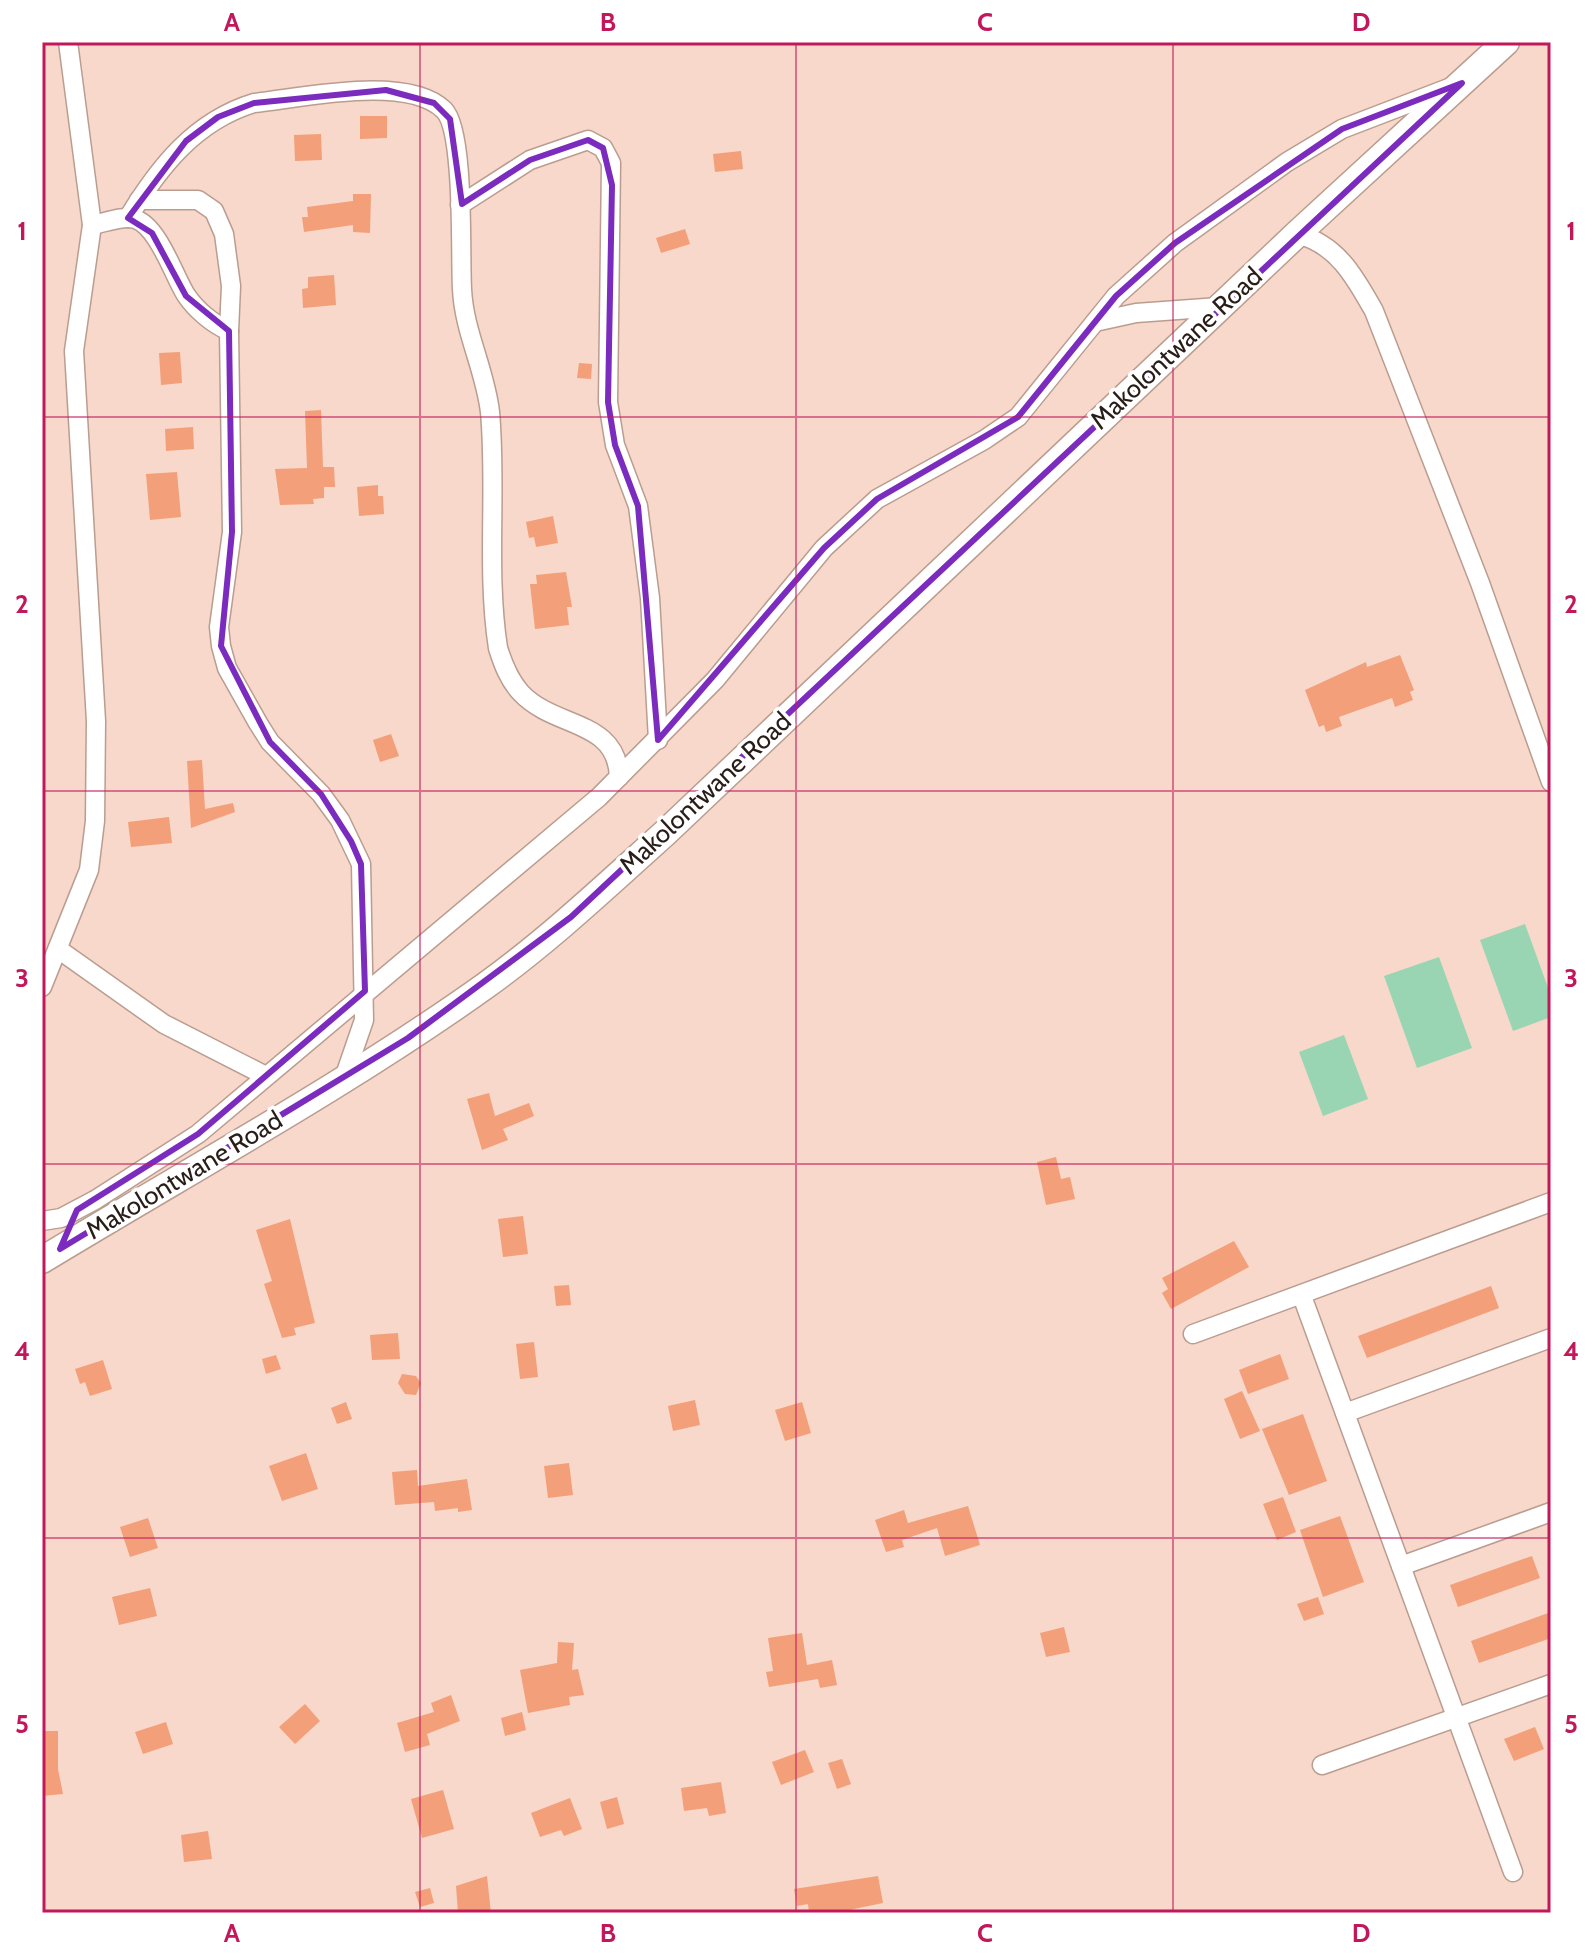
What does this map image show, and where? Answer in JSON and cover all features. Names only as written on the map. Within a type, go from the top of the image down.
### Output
[{"type":"main road","name":"Makolontwane Road","points":[[51,1255],[344,1078],[487,984],[571,917],[665,833],[1219,307],[1506,42]]},
{"type":"street","points":[[42,987],[89,870],[94,845],[96,721],[74,351],[92,225],[68,42]]},
{"type":"street","points":[[42,1221],[77,1210],[198,1134],[264,1075],[507,876],[658,740],[715,680],[824,548],[877,499],[984,440],[1018,417],[1116,296],[1175,243],[1287,162],[1342,129],[1426,94],[1462,83]]},
{"type":"street","points":[[128,218],[186,141],[234,109],[254,103],[386,90],[434,103],[450,119],[460,205],[462,291],[467,330],[482,368],[490,421],[498,648],[512,682],[522,694],[554,716],[609,743],[618,759],[619,777]]},
{"type":"street","points":[[460,205],[530,160],[588,140],[603,148],[611,163],[608,402],[615,445],[638,506],[650,598],[658,740]]},
{"type":"street","points":[[139,200],[198,200],[218,217],[231,286],[232,532],[219,627],[221,646],[227,668],[270,742],[321,794],[351,841],[361,864],[364,1020],[344,1078]]},
{"type":"street","points":[[92,225],[128,218],[141,222],[152,233],[190,301],[212,322],[229,331]]},
{"type":"street","points":[[1297,234],[1328,246],[1351,273],[1374,311],[1480,583],[1551,782]]},
{"type":"street","points":[[1095,322],[1136,313],[1219,307]]},
{"type":"street","points":[[58,949],[164,1024],[264,1075]]},
{"type":"street","points":[[1193,1334],[1551,1202]]},
{"type":"street","points":[[51,1255],[77,1210]]},
{"type":"street","points":[[1302,1296],[1513,1872]]},
{"type":"street","points":[[1345,1413],[1551,1338]]},
{"type":"street","points":[[1401,1566],[1551,1512]]},
{"type":"street","points":[[1322,1765],[1551,1684]]},
{"type":"highlighted area","points":[[1462,83],[571,917],[408,1038],[60,1249],[77,1210],[198,1134],[365,991],[361,864],[351,841],[321,794],[270,742],[221,646],[232,532],[229,331],[186,296],[152,233],[128,218],[186,141],[218,117],[254,103],[386,90],[434,103],[450,119],[462,204],[530,160],[588,140],[603,148],[612,185],[608,402],[615,445],[638,506],[658,740],[824,548],[877,499],[1018,417],[1116,296],[1175,243],[1342,129]]},
{"type":"green space","points":[[1525,924],[1551,996],[1551,1017],[1513,1031],[1480,940]]},
{"type":"green space","points":[[1439,957],[1472,1048],[1417,1068],[1384,976]]},
{"type":"green space","points":[[1344,1035],[1368,1099],[1323,1116],[1299,1052]]},
{"type":"building","points":[[360,116],[387,116],[387,138],[360,139]]},
{"type":"building","points":[[321,134],[322,160],[295,161],[294,135]]},
{"type":"building","points":[[741,151],[743,169],[715,172],[713,154]]},
{"type":"building","points":[[353,194],[371,194],[370,233],[353,232],[353,225],[304,232],[302,217],[308,217],[307,207],[353,201]]},
{"type":"building","points":[[685,229],[690,244],[661,253],[656,238]]},
{"type":"building","points":[[334,275],[336,305],[303,308],[302,289],[308,288],[308,277]]},
{"type":"building","points":[[180,352],[182,383],[161,385],[159,353]]},
{"type":"building","points":[[579,363],[592,364],[591,379],[577,378]]},
{"type":"building","points":[[321,410],[323,467],[334,467],[335,487],[324,487],[324,498],[313,499],[314,504],[280,505],[275,469],[307,468],[305,411]]},
{"type":"building","points":[[193,427],[194,449],[166,451],[165,429]]},
{"type":"building","points":[[177,472],[181,517],[150,520],[146,474]]},
{"type":"building","points":[[378,485],[378,496],[383,496],[384,514],[359,516],[357,487]]},
{"type":"building","points":[[553,516],[558,543],[536,547],[534,537],[529,538],[526,522]]},
{"type":"building","points":[[566,572],[572,607],[567,607],[569,625],[535,629],[530,584],[537,584],[536,575]]},
{"type":"building","points":[[1400,655],[1414,690],[1410,692],[1413,700],[1395,707],[1392,698],[1339,717],[1342,726],[1326,732],[1324,725],[1319,727],[1305,690],[1366,662],[1367,667]]},
{"type":"building","points":[[391,734],[399,756],[380,762],[373,740]]},
{"type":"building","points":[[202,760],[205,809],[233,803],[235,812],[191,828],[187,761]]},
{"type":"building","points":[[169,817],[172,843],[131,847],[128,822]]},
{"type":"building","points":[[489,1093],[495,1116],[529,1103],[534,1116],[503,1129],[508,1140],[482,1150],[467,1099]]},
{"type":"building","points":[[1056,1157],[1061,1179],[1070,1177],[1075,1199],[1046,1205],[1037,1162]]},
{"type":"building","points":[[523,1216],[528,1254],[503,1257],[498,1219]]},
{"type":"building","points":[[290,1219],[315,1323],[294,1328],[296,1335],[282,1338],[264,1284],[272,1281],[256,1230]]},
{"type":"building","points":[[1234,1241],[1249,1267],[1171,1309],[1162,1293],[1168,1289],[1162,1278]]},
{"type":"building","points":[[569,1285],[571,1305],[556,1306],[554,1286]]},
{"type":"building","points":[[1491,1286],[1499,1308],[1367,1358],[1358,1336]]},
{"type":"building","points":[[398,1333],[400,1359],[372,1360],[370,1335]]},
{"type":"building","points":[[534,1342],[538,1377],[520,1379],[516,1344]]},
{"type":"building","points":[[1280,1354],[1289,1379],[1248,1394],[1239,1370]]},
{"type":"building","points":[[276,1355],[281,1369],[266,1374],[262,1359]]},
{"type":"building","points":[[103,1360],[112,1389],[90,1396],[85,1382],[80,1384],[75,1369]]},
{"type":"building","points":[[402,1374],[416,1376],[421,1383],[416,1395],[405,1394],[398,1383]]},
{"type":"building","points":[[1242,1391],[1260,1431],[1240,1439],[1224,1399]]},
{"type":"building","points":[[695,1400],[700,1425],[673,1431],[668,1406]]},
{"type":"building","points":[[346,1402],[352,1419],[337,1424],[331,1408]]},
{"type":"building","points":[[802,1402],[811,1433],[785,1441],[775,1410]]},
{"type":"building","points":[[1303,1414],[1327,1481],[1289,1495],[1262,1429]]},
{"type":"building","points":[[306,1453],[318,1489],[282,1501],[269,1466]]},
{"type":"building","points":[[569,1463],[573,1495],[548,1498],[544,1466]]},
{"type":"building","points":[[417,1470],[418,1486],[467,1479],[472,1510],[435,1511],[434,1502],[395,1505],[392,1472]]},
{"type":"building","points":[[1283,1497],[1296,1532],[1277,1540],[1263,1504]]},
{"type":"building","points":[[968,1506],[980,1545],[945,1556],[937,1528],[902,1540],[904,1547],[886,1552],[875,1520],[904,1510],[908,1523]]},
{"type":"building","points":[[1340,1516],[1364,1582],[1323,1597],[1300,1530]]},
{"type":"building","points":[[148,1518],[158,1548],[130,1557],[120,1527]]},
{"type":"building","points":[[1532,1556],[1540,1578],[1458,1607],[1450,1585]]},
{"type":"building","points":[[150,1588],[157,1616],[119,1625],[112,1597]]},
{"type":"building","points":[[1318,1597],[1324,1614],[1304,1621],[1297,1604]]},
{"type":"building","points":[[1551,1612],[1551,1638],[1479,1663],[1471,1641]]},
{"type":"building","points":[[1064,1627],[1070,1652],[1046,1657],[1040,1633]]},
{"type":"building","points":[[802,1633],[807,1665],[832,1660],[837,1685],[820,1688],[818,1679],[769,1687],[766,1672],[773,1671],[768,1638]]},
{"type":"building","points":[[558,1642],[574,1643],[572,1670],[578,1669],[584,1695],[569,1697],[570,1705],[528,1713],[520,1670],[557,1663]]},
{"type":"building","points":[[451,1695],[460,1721],[427,1734],[430,1745],[405,1752],[397,1723],[434,1712],[431,1703]]},
{"type":"building","points":[[305,1704],[320,1721],[295,1744],[279,1727]]},
{"type":"building","points":[[522,1712],[526,1730],[505,1736],[501,1718]]},
{"type":"building","points":[[166,1722],[173,1744],[143,1754],[135,1732]]},
{"type":"building","points":[[1535,1727],[1544,1749],[1514,1761],[1504,1739]]},
{"type":"building","points":[[42,1731],[58,1731],[58,1769],[63,1794],[42,1796]]},
{"type":"building","points":[[805,1750],[814,1772],[781,1785],[772,1762]]},
{"type":"building","points":[[842,1759],[851,1784],[837,1789],[828,1763]]},
{"type":"building","points":[[721,1782],[726,1813],[709,1816],[707,1808],[684,1811],[681,1788]]},
{"type":"building","points":[[443,1790],[454,1829],[422,1838],[411,1799]]},
{"type":"building","points":[[617,1797],[624,1824],[607,1829],[600,1802]]},
{"type":"building","points":[[570,1798],[582,1829],[564,1836],[561,1830],[540,1837],[531,1813]]},
{"type":"building","points":[[208,1831],[212,1859],[184,1862],[181,1835]]},
{"type":"building","points":[[487,1876],[491,1913],[458,1913],[456,1886]]},
{"type":"building","points":[[878,1876],[883,1903],[849,1910],[850,1913],[809,1912],[808,1904],[797,1906],[794,1889]]},
{"type":"building","points":[[430,1888],[434,1903],[420,1907],[415,1892]]}]
